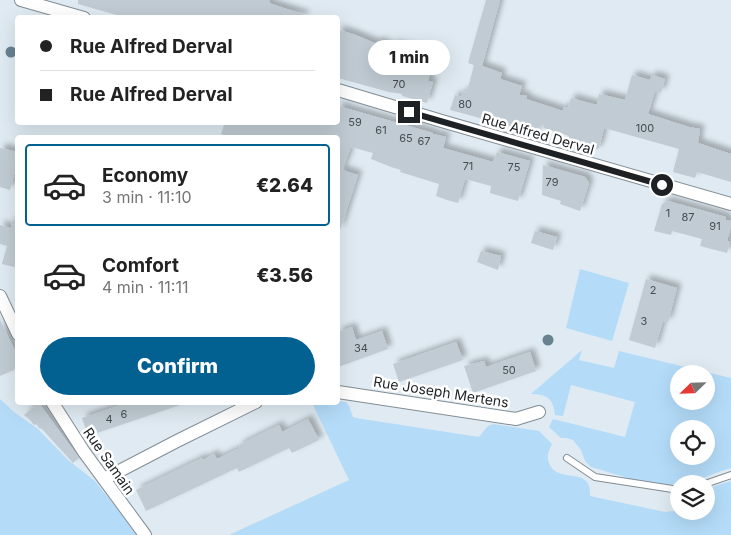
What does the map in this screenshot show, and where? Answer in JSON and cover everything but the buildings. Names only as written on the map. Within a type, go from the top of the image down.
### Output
[{"type":"street","points":[[21,0],[74,15]]},
{"type":"street","name":"Rue Alfred Derval","points":[[340,91],[731,204]]},
{"type":"street","points":[[0,296],[15,328]]},
{"type":"street","name":"Rue Joseph Mertens","points":[[340,392],[516,419],[539,412]]},
{"type":"street","name":"Rue Samain","points":[[54,405],[84,452],[145,535]]},
{"type":"street","points":[[104,479],[250,405]]},
{"type":"lane","points":[[567,458],[595,477],[670,489]]},
{"type":"lane","points":[[715,480],[731,475]]},
{"type":"shaded area","points":[[580,269],[629,283],[612,341],[566,328]]},
{"type":"shaded area","points":[[582,350],[579,360],[614,368],[619,351],[677,365],[670,365],[670,410],[715,410],[715,374],[731,378],[731,468],[710,475],[670,475],[670,485],[666,485],[627,478],[591,467],[585,461],[581,450],[573,440],[561,438],[549,427],[553,419],[625,437],[635,402],[571,385],[563,416],[555,415],[551,401],[541,395],[531,394]]},
{"type":"shaded area","points":[[0,399],[14,412],[38,429],[68,460],[95,481],[138,535],[0,535]]},
{"type":"shaded area","points":[[340,401],[346,402],[353,417],[356,418],[479,437],[488,426],[493,424],[539,431],[552,444],[548,458],[552,468],[561,474],[582,478],[588,484],[590,496],[670,511],[670,520],[715,520],[715,486],[731,481],[731,535],[229,535],[349,480],[313,405],[340,405]]},
{"type":"route","points":[[409,112],[662,185]]}]
